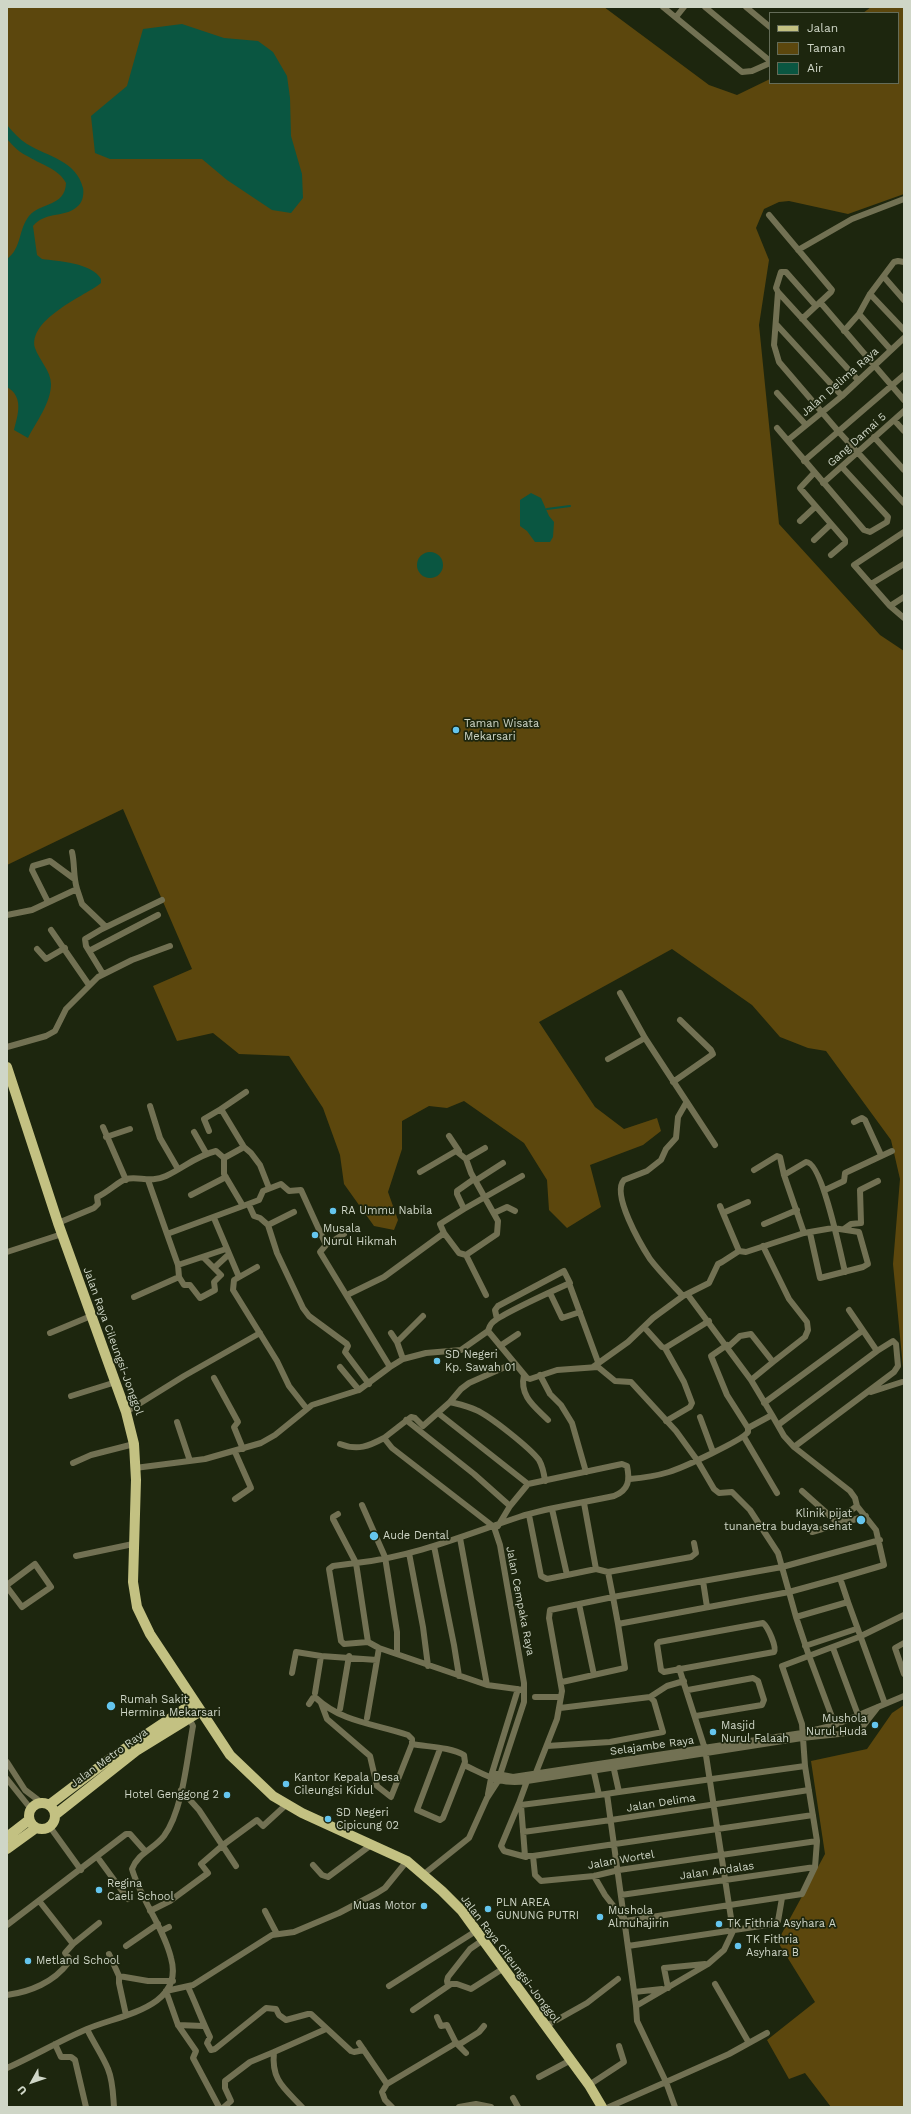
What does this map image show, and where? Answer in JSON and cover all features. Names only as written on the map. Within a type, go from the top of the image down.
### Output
[{"type":"main road","name":"Jalan Raya Cileungsi-Jonggol","points":[[7,1067],[58,1223],[126,1412],[134,1444],[135,1468],[133,1582],[138,1607],[150,1634],[198,1707],[236,1760],[274,1796],[287,1804],[407,1861],[424,1874],[462,1911],[546,2026],[602,2107]]},
{"type":"main road","name":"Jalan Metro Raya","points":[[55,1816],[136,1751],[189,1718],[198,1707]]},
{"type":"main road","name":"Jalan Metro Raya","points":[[46,1804],[111,1758],[198,1707]]},
{"type":"main road","points":[[7,1849],[32,1824],[31,1809],[46,1804],[55,1816],[55,1820],[50,1827],[40,1829],[32,1824]]},
{"type":"main road","points":[[7,1836],[32,1824]]},
{"type":"street","points":[[663,7],[742,72],[752,71],[769,62]]},
{"type":"street","points":[[676,17],[684,7]]},
{"type":"street","points":[[705,7],[769,61]]},
{"type":"street","points":[[746,7],[769,26]]},
{"type":"street","points":[[798,250],[852,219],[904,199]]},
{"type":"street","points":[[769,215],[832,290],[802,319]]},
{"type":"street","points":[[844,331],[859,314],[870,294],[894,262],[904,262]]},
{"type":"street","points":[[904,400],[844,331],[786,272],[781,272],[776,288],[778,292],[774,345],[778,362],[838,431],[904,503]]},
{"type":"street","points":[[884,277],[904,300]]},
{"type":"street","points":[[778,292],[858,380]]},
{"type":"street","points":[[870,294],[904,330]]},
{"type":"street","points":[[859,314],[892,350]]},
{"type":"street","points":[[776,324],[842,396]]},
{"type":"street","name":"Jalan Delima Raya","points":[[788,440],[842,396],[904,338]]},
{"type":"street","points":[[804,460],[904,375]]},
{"type":"street","points":[[777,393],[806,425]]},
{"type":"street","name":"Gang Damai 5","points":[[823,483],[904,411]]},
{"type":"street","points":[[894,420],[904,431]]},
{"type":"street","points":[[776,428],[867,532],[887,522],[888,516],[842,467]]},
{"type":"street","points":[[874,437],[904,470]]},
{"type":"street","points":[[814,473],[800,488],[845,542],[831,555]]},
{"type":"street","points":[[800,521],[815,507]]},
{"type":"street","points":[[814,540],[831,524]]},
{"type":"street","points":[[904,532],[854,565],[890,606],[904,618]]},
{"type":"street","points":[[871,584],[904,564]]},
{"type":"street","points":[[890,606],[904,597]]},
{"type":"street","points":[[72,852],[75,863],[73,878],[82,904],[106,927]]},
{"type":"street","points":[[48,902],[32,870],[33,866],[50,861],[73,878]]},
{"type":"street","points":[[7,915],[32,910],[77,888]]},
{"type":"street","points":[[103,974],[89,951],[85,939],[106,927],[162,900]]},
{"type":"street","points":[[89,951],[158,915]]},
{"type":"street","points":[[51,930],[89,985]]},
{"type":"street","points":[[7,1047],[46,1036],[55,1031],[64,1011],[89,985],[103,974],[132,960],[170,946]]},
{"type":"street","points":[[37,949],[46,959],[64,948]]},
{"type":"street","points":[[620,993],[645,1038],[686,1103],[715,1145]]},
{"type":"street","points":[[673,1082],[712,1054],[711,1050],[680,1020]]},
{"type":"street","points":[[608,1059],[645,1038]]},
{"type":"street","points":[[210,1131],[205,1118],[246,1092]]},
{"type":"street","points":[[618,1624],[789,1592],[883,1566],[884,1562],[880,1540],[874,1525],[857,1506],[855,1498],[850,1491],[794,1447],[778,1425],[751,1380],[709,1321],[653,1262],[641,1244],[623,1204],[621,1188],[624,1180],[646,1171],[662,1160],[666,1149],[676,1138],[678,1117],[686,1103]]},
{"type":"street","points":[[150,1106],[160,1138],[178,1169]]},
{"type":"street","points":[[221,1109],[244,1147],[252,1153],[260,1165],[269,1188]]},
{"type":"street","points":[[854,1122],[862,1118],[865,1120],[881,1155]]},
{"type":"street","points":[[103,1127],[106,1137],[126,1180]]},
{"type":"street","points":[[106,1137],[130,1129]]},
{"type":"street","points":[[194,1132],[206,1153]]},
{"type":"street","points":[[449,1136],[466,1160],[475,1180],[498,1221],[497,1234],[466,1255]]},
{"type":"street","points":[[224,1158],[244,1147]]},
{"type":"street","points":[[466,1160],[485,1148]]},
{"type":"street","points":[[58,1223],[94,1208],[98,1204],[97,1197],[126,1180],[148,1180],[162,1177],[206,1153],[216,1151],[224,1158]]},
{"type":"street","points":[[420,1172],[459,1151]]},
{"type":"street","points":[[825,1190],[844,1181],[845,1173],[892,1151]]},
{"type":"street","points":[[488,1331],[524,1375],[530,1379],[557,1370],[595,1364],[628,1342],[644,1327],[685,1295],[709,1283],[718,1264],[739,1251],[746,1252],[807,1233],[833,1228],[860,1232],[868,1262],[863,1267],[820,1278],[807,1233],[784,1175],[782,1160],[779,1156],[754,1170]]},
{"type":"street","points":[[224,1158],[223,1171],[226,1177],[254,1216],[260,1218],[268,1225],[277,1253],[303,1308],[309,1316],[347,1344],[348,1346],[345,1352],[369,1384]]},
{"type":"street","points":[[784,1175],[809,1161],[820,1178],[825,1190],[833,1228],[845,1272]]},
{"type":"street","points":[[464,1209],[456,1192],[503,1163]]},
{"type":"street","points":[[486,1295],[466,1255],[459,1253],[444,1233],[439,1222],[522,1176]]},
{"type":"street","points":[[191,1195],[226,1177]]},
{"type":"street","points":[[148,1180],[178,1265],[179,1277],[184,1285],[190,1285],[200,1298],[216,1289],[214,1282],[221,1275],[203,1257]]},
{"type":"street","points":[[844,1229],[851,1224],[862,1223],[860,1190],[878,1180]]},
{"type":"street","points":[[167,1234],[246,1206],[261,1199],[263,1192],[269,1188],[281,1184],[289,1191],[296,1189],[304,1193],[326,1245]]},
{"type":"street","points":[[723,1213],[748,1202]]},
{"type":"street","points":[[494,1213],[507,1206],[515,1211]]},
{"type":"street","points":[[720,1206],[739,1251]]},
{"type":"street","points":[[764,1224],[798,1210]]},
{"type":"street","points":[[268,1225],[294,1212]]},
{"type":"street","points":[[214,1218],[227,1252],[239,1277]]},
{"type":"street","points":[[347,1295],[384,1277],[444,1233]]},
{"type":"street","points":[[7,1252],[62,1234]]},
{"type":"street","points":[[344,1234],[326,1245],[320,1252],[390,1367]]},
{"type":"street","points":[[751,1380],[805,1337],[808,1330],[807,1322],[789,1299],[763,1246]]},
{"type":"street","points":[[178,1265],[203,1257],[227,1252]]},
{"type":"street","points":[[214,1268],[227,1252]]},
{"type":"street","points":[[257,1267],[239,1277],[232,1283],[233,1290],[260,1333],[289,1386],[307,1409]]},
{"type":"street","points":[[497,1319],[495,1310],[498,1306],[564,1271],[571,1281],[569,1283],[580,1312],[595,1364],[615,1381],[634,1384],[676,1431],[697,1460],[714,1489],[719,1493],[732,1492],[750,1510],[778,1553],[807,1651],[835,1725]]},
{"type":"street","points":[[134,1297],[179,1277]]},
{"type":"street","points":[[135,1468],[190,1461],[235,1452],[260,1443],[275,1435],[307,1409],[320,1401],[359,1390],[403,1359],[426,1353],[461,1350],[488,1331],[492,1322],[569,1283]]},
{"type":"street","points":[[550,1293],[562,1318],[580,1312]]},
{"type":"street","points":[[849,1310],[877,1351]]},
{"type":"street","points":[[50,1333],[91,1316]]},
{"type":"street","points":[[398,1342],[423,1316]]},
{"type":"street","points":[[665,1348],[709,1321]]},
{"type":"street","points":[[644,1327],[662,1347],[665,1348],[684,1382],[692,1403],[690,1407],[666,1421]]},
{"type":"street","points":[[764,1403],[862,1331]]},
{"type":"street","points":[[126,1412],[180,1378],[260,1333]]},
{"type":"street","points":[[391,1333],[398,1342],[403,1359]]},
{"type":"street","points":[[500,1346],[518,1334]]},
{"type":"street","points":[[630,1479],[647,1478],[670,1472],[744,1437],[748,1432],[748,1428],[727,1396],[711,1356],[740,1336],[751,1334],[773,1362]]},
{"type":"street","points":[[778,1425],[877,1351],[893,1341],[898,1346],[898,1366],[894,1372],[794,1447]]},
{"type":"street","points":[[340,1444],[349,1448],[362,1448],[384,1438],[406,1420],[413,1417],[423,1426],[469,1383],[514,1363]]},
{"type":"street","points":[[340,1367],[359,1390]]},
{"type":"street","points":[[524,1375],[522,1384],[526,1397],[548,1420]]},
{"type":"street","points":[[540,1375],[550,1394],[561,1405],[572,1423],[586,1472]]},
{"type":"street","points":[[214,1378],[238,1422],[234,1427],[243,1449]]},
{"type":"street","points":[[71,1396],[116,1382]]},
{"type":"street","points":[[866,1393],[902,1382]]},
{"type":"street","points":[[450,1402],[476,1410],[518,1440],[538,1459],[544,1471],[545,1481]]},
{"type":"street","points":[[438,1413],[528,1484]]},
{"type":"street","points":[[748,1428],[772,1415]]},
{"type":"street","points":[[700,1417],[712,1452]]},
{"type":"street","points":[[406,1420],[474,1474],[510,1506]]},
{"type":"street","points":[[177,1422],[190,1461]]},
{"type":"street","points":[[744,1437],[777,1493]]},
{"type":"street","points":[[384,1438],[392,1448],[496,1526]]},
{"type":"street","points":[[73,1464],[91,1455],[134,1444]]},
{"type":"street","points":[[235,1452],[250,1488],[235,1499]]},
{"type":"street","points":[[368,1642],[344,1644],[341,1641],[329,1569],[333,1566],[355,1560],[409,1553],[460,1538],[496,1526],[529,1515],[618,1494],[626,1489],[630,1479],[625,1464],[528,1484],[496,1526]]},
{"type":"street","points":[[802,1491],[837,1523]]},
{"type":"street","points":[[584,1503],[596,1569]]},
{"type":"street","points":[[362,1505],[384,1556],[397,1632],[397,1654]]},
{"type":"street","points":[[837,1523],[857,1506]]},
{"type":"street","points":[[552,1510],[567,1575]]},
{"type":"street","points":[[338,1514],[333,1517],[333,1520],[355,1560],[368,1642],[378,1654],[367,1718]]},
{"type":"street","points":[[529,1515],[541,1576],[547,1579],[596,1569],[608,1572],[691,1557],[696,1553],[694,1543]]},
{"type":"street","points":[[812,1532],[837,1523],[866,1516]]},
{"type":"street","name":"Jalan Cempaka Raya","points":[[496,1526],[524,1679],[521,1694]]},
{"type":"street","points":[[460,1538],[487,1685]]},
{"type":"street","points":[[534,1780],[560,1708],[562,1689],[549,1612],[557,1607],[782,1567],[880,1540]]},
{"type":"street","points":[[76,1556],[133,1544]]},
{"type":"street","points":[[434,1546],[459,1676]]},
{"type":"street","points":[[409,1553],[423,1627],[428,1666]]},
{"type":"street","points":[[35,1564],[52,1587],[22,1607],[7,1586],[35,1564]]},
{"type":"street","points":[[535,1698],[562,1689],[594,1675],[625,1668],[608,1572]]},
{"type":"street","points":[[840,1578],[856,1629],[885,1704]]},
{"type":"street","points":[[703,1581],[707,1607]]},
{"type":"street","points":[[796,1617],[848,1602]]},
{"type":"street","points":[[579,1604],[594,1675]]},
{"type":"street","points":[[807,1651],[833,1648],[904,1615]]},
{"type":"street","points":[[560,1708],[650,1697],[667,1686],[681,1674],[772,1653],[775,1650],[766,1626],[763,1623],[658,1642],[662,1671],[681,1674]]},
{"type":"street","points":[[625,1920],[801,1894],[815,1867],[817,1841],[805,1766],[802,1724],[782,1667],[784,1664],[807,1651],[856,1629]]},
{"type":"street","points":[[904,1643],[895,1648],[904,1674]]},
{"type":"street","points":[[833,1648],[858,1715]]},
{"type":"street","points":[[292,1673],[296,1652],[322,1656],[397,1654],[459,1676],[521,1694]]},
{"type":"street","points":[[316,1693],[322,1656]]},
{"type":"street","points":[[340,1709],[349,1656]]},
{"type":"street","points":[[636,2006],[708,1964],[724,1950],[733,1931],[706,1752],[688,1690],[681,1674]]},
{"type":"street","points":[[688,1690],[753,1678],[758,1682],[764,1700],[762,1705],[696,1716]]},
{"type":"street","points":[[487,1798],[491,1775],[521,1694]]},
{"type":"street","points":[[424,1874],[468,1840],[487,1798],[499,1778],[521,1694]]},
{"type":"street","name":"Selajambe Raya","points":[[464,1765],[499,1778],[513,1777],[536,1772],[706,1752],[802,1736],[835,1725],[904,1696]]},
{"type":"street","points":[[547,1746],[610,1742],[662,1734],[654,1701],[650,1697]]},
{"type":"street","points":[[309,1704],[314,1698],[352,1720],[408,1735],[412,1739],[412,1744],[391,1797],[377,1786],[370,1756],[327,1719],[321,1703]]},
{"type":"street","points":[[802,1736],[860,1730],[878,1707]]},
{"type":"street","points":[[7,2068],[88,2029],[144,2009],[166,1991],[173,1981],[172,1958],[132,1869],[134,1862],[163,1837],[178,1805],[193,1726],[189,1718]]},
{"type":"street","points":[[412,1744],[440,1749],[463,1754],[466,1757],[442,1820],[418,1812],[417,1808],[440,1749]]},
{"type":"street","points":[[7,1762],[26,1790],[46,1804]]},
{"type":"street","points":[[499,1778],[514,1783],[593,1771],[613,1764],[619,1792]]},
{"type":"street","points":[[592,1765],[599,1795]]},
{"type":"street","points":[[520,1804],[607,1794],[805,1766]]},
{"type":"street","points":[[7,1779],[31,1809]]},
{"type":"street","points":[[527,1781],[520,1804],[501,1846],[504,1851],[526,1857],[813,1816]]},
{"type":"street","points":[[182,1790],[199,1810],[223,1844],[236,1866]]},
{"type":"street","name":"Jalan Delima","points":[[523,1832],[809,1790]]},
{"type":"street","points":[[607,1794],[625,1920],[637,2021],[666,2082],[675,2107]]},
{"type":"street","points":[[150,1911],[170,1901],[208,1873],[201,1864],[223,1844],[257,1820],[263,1826],[287,1804]]},
{"type":"street","points":[[520,1804],[526,1857]]},
{"type":"street","points":[[50,1827],[81,1870]]},
{"type":"street","points":[[7,1926],[98,1858],[127,1834],[145,1851]]},
{"type":"street","name":"Jalan Wortel","points":[[533,1856],[535,1875],[541,1881],[594,1876],[618,1870],[817,1841]]},
{"type":"street","points":[[314,1865],[322,1875],[328,1877],[371,1845]]},
{"type":"street","points":[[98,1858],[128,1899]]},
{"type":"street","points":[[166,1991],[188,1987],[277,1934],[294,1932],[333,1916],[377,1893],[385,1888],[407,1861]]},
{"type":"street","name":"Jalan Andalas","points":[[621,1895],[815,1867]]},
{"type":"street","points":[[594,1876],[605,1895],[625,1920]]},
{"type":"street","points":[[628,1946],[733,1931],[776,1923],[778,1920],[782,1898]]},
{"type":"street","points":[[40,1902],[73,1944]]},
{"type":"street","points":[[265,1911],[277,1934]]},
{"type":"street","points":[[7,1995],[28,1992],[47,1981],[68,1963],[69,1958],[65,1953],[73,1944],[99,1923]]},
{"type":"street","points":[[126,1946],[158,1924]]},
{"type":"street","points":[[161,1931],[169,1927]]},
{"type":"street","points":[[389,1986],[476,1931]]},
{"type":"street","points":[[448,1986],[446,1981],[448,1977],[470,1949],[483,1940]]},
{"type":"street","points":[[109,1954],[119,1976],[119,1983],[126,2015]]},
{"type":"street","points":[[667,1988],[664,1968],[708,1964]]},
{"type":"street","points":[[413,2010],[448,1986],[457,1984],[470,1989],[504,1968]]},
{"type":"street","points":[[119,1976],[148,1981],[173,1981]]},
{"type":"street","points":[[546,2026],[587,2003],[618,1978]]},
{"type":"street","points":[[715,1984],[749,2043]]},
{"type":"street","points":[[188,1987],[200,2012],[203,2026],[210,2037],[207,2041],[208,2046],[213,2050],[266,2008],[276,2009],[279,2015],[286,2020],[311,2014],[326,2029],[342,2041],[351,2051],[354,2052],[364,2050]]},
{"type":"street","points":[[634,1992],[667,1988]]},
{"type":"street","points":[[166,1991],[178,2025],[196,2052],[193,2058],[219,2107]]},
{"type":"street","points":[[437,2017],[441,2026],[447,2026],[456,2043],[466,2054]]},
{"type":"street","points":[[178,2025],[203,2026]]},
{"type":"street","points":[[392,2107],[385,2100],[382,2092],[387,2084],[443,2049],[456,2043],[460,2044],[479,2032],[484,2026]]},
{"type":"street","points":[[88,2029],[96,2048],[108,2068],[114,2107]]},
{"type":"street","points":[[224,2107],[231,2101],[225,2088],[225,2081],[243,2069],[250,2062],[326,2029]]},
{"type":"street","points":[[609,2107],[730,2054],[767,2033]]},
{"type":"street","points":[[359,2043],[387,2084]]},
{"type":"street","points":[[56,2044],[61,2057],[71,2057],[74,2060],[86,2107]]},
{"type":"street","points":[[588,2085],[624,2062],[618,2046]]},
{"type":"street","points":[[274,2052],[273,2068],[276,2077],[286,2092],[302,2107]]},
{"type":"street","points":[[539,2077],[570,2060]]},
{"type":"street","points":[[513,2098],[518,2107]]},
{"type":"street","points":[[458,2107],[476,2104],[491,2107]]},
{"type":"green space","name":"Taman Wisata Mekarsari","points":[[7,7],[604,7],[709,85],[737,95],[769,79],[769,84],[899,84],[899,12],[864,12],[871,7],[904,7],[904,194],[848,214],[789,201],[779,202],[764,209],[756,228],[769,260],[759,325],[779,524],[880,635],[904,651],[904,1378],[893,1264],[900,1179],[891,1140],[826,1051],[808,1048],[780,1037],[752,1005],[672,949],[539,1022],[595,1107],[624,1129],[657,1118],[661,1131],[643,1145],[590,1165],[601,1207],[567,1228],[549,1210],[547,1180],[524,1143],[464,1101],[447,1108],[429,1106],[402,1121],[402,1149],[388,1192],[398,1220],[394,1230],[374,1226],[344,1184],[340,1155],[323,1108],[289,1056],[239,1054],[213,1033],[177,1041],[153,986],[192,969],[123,809],[7,865]]},
{"type":"green space","points":[[904,1705],[904,2107],[831,2107],[805,2073],[789,2079],[767,2040],[815,2002],[776,1939],[781,1935],[825,1854],[811,1761],[867,1749],[892,1713]]},
{"type":"water","points":[[182,24],[224,38],[258,41],[273,52],[287,76],[290,98],[291,136],[302,174],[303,198],[291,213],[272,210],[227,180],[202,159],[110,159],[95,153],[91,116],[127,86],[143,29]]},
{"type":"water","points":[[7,125],[27,144],[68,165],[74,171],[83,188],[81,201],[74,209],[62,214],[44,218],[33,226],[37,255],[42,259],[65,262],[91,269],[101,279],[101,283],[57,311],[39,329],[35,338],[35,348],[47,370],[51,384],[49,398],[28,438],[14,430],[18,412],[18,401],[16,396],[7,387],[7,259],[15,250],[23,227],[29,216],[40,208],[57,200],[65,191],[66,183],[55,171],[14,147],[7,139]]},
{"type":"water","points":[[531,493],[541,498],[549,516],[554,522],[553,537],[550,542],[535,542],[527,531],[520,526],[520,500]]},
{"type":"water","points":[[430,552],[439,556],[443,565],[439,574],[430,578],[421,574],[417,565],[421,556]]},
{"type":"waterway","points":[[547,509],[570,506]]},
{"type":"place","name":"Taman Wisata Mekarsari","points":[[456,730]]},
{"type":"place","name":"RA Ummu Nabila","points":[[333,1211]]},
{"type":"place","name":"Musala Nurul Hikmah","points":[[315,1235]]},
{"type":"place","name":"SD Negeri Kp. Sawah 01","points":[[437,1361]]},
{"type":"place","name":"Klinik pijat tunanetra budaya sehat","points":[[861,1520]]},
{"type":"place","name":"Aude Dental","points":[[374,1536]]},
{"type":"place","name":"Rumah Sakit Hermina Mekarsari","points":[[111,1706]]},
{"type":"place","name":"Mushola Nurul Huda","points":[[875,1725]]},
{"type":"place","name":"Masjid Nurul Falaah","points":[[713,1732]]},
{"type":"place","name":"Kantor Kepala Desa Cileungsi Kidul","points":[[286,1784]]},
{"type":"place","name":"Hotel Genggong 2","points":[[227,1795]]},
{"type":"place","name":"SD Negeri Cipicung 02","points":[[328,1819]]},
{"type":"place","name":"Regina Caeli School","points":[[99,1890]]},
{"type":"place","name":"Muas Motor","points":[[424,1906]]},
{"type":"place","name":"PLN AREA GUNUNG PUTRI","points":[[488,1909]]},
{"type":"place","name":"Mushola Almuhajirin","points":[[600,1917]]},
{"type":"place","name":"TK Fithria Asyhara A","points":[[719,1924]]},
{"type":"place","name":"TK Fithria Asyhara B","points":[[738,1946]]},
{"type":"place","name":"Metland School","points":[[28,1961]]}]
